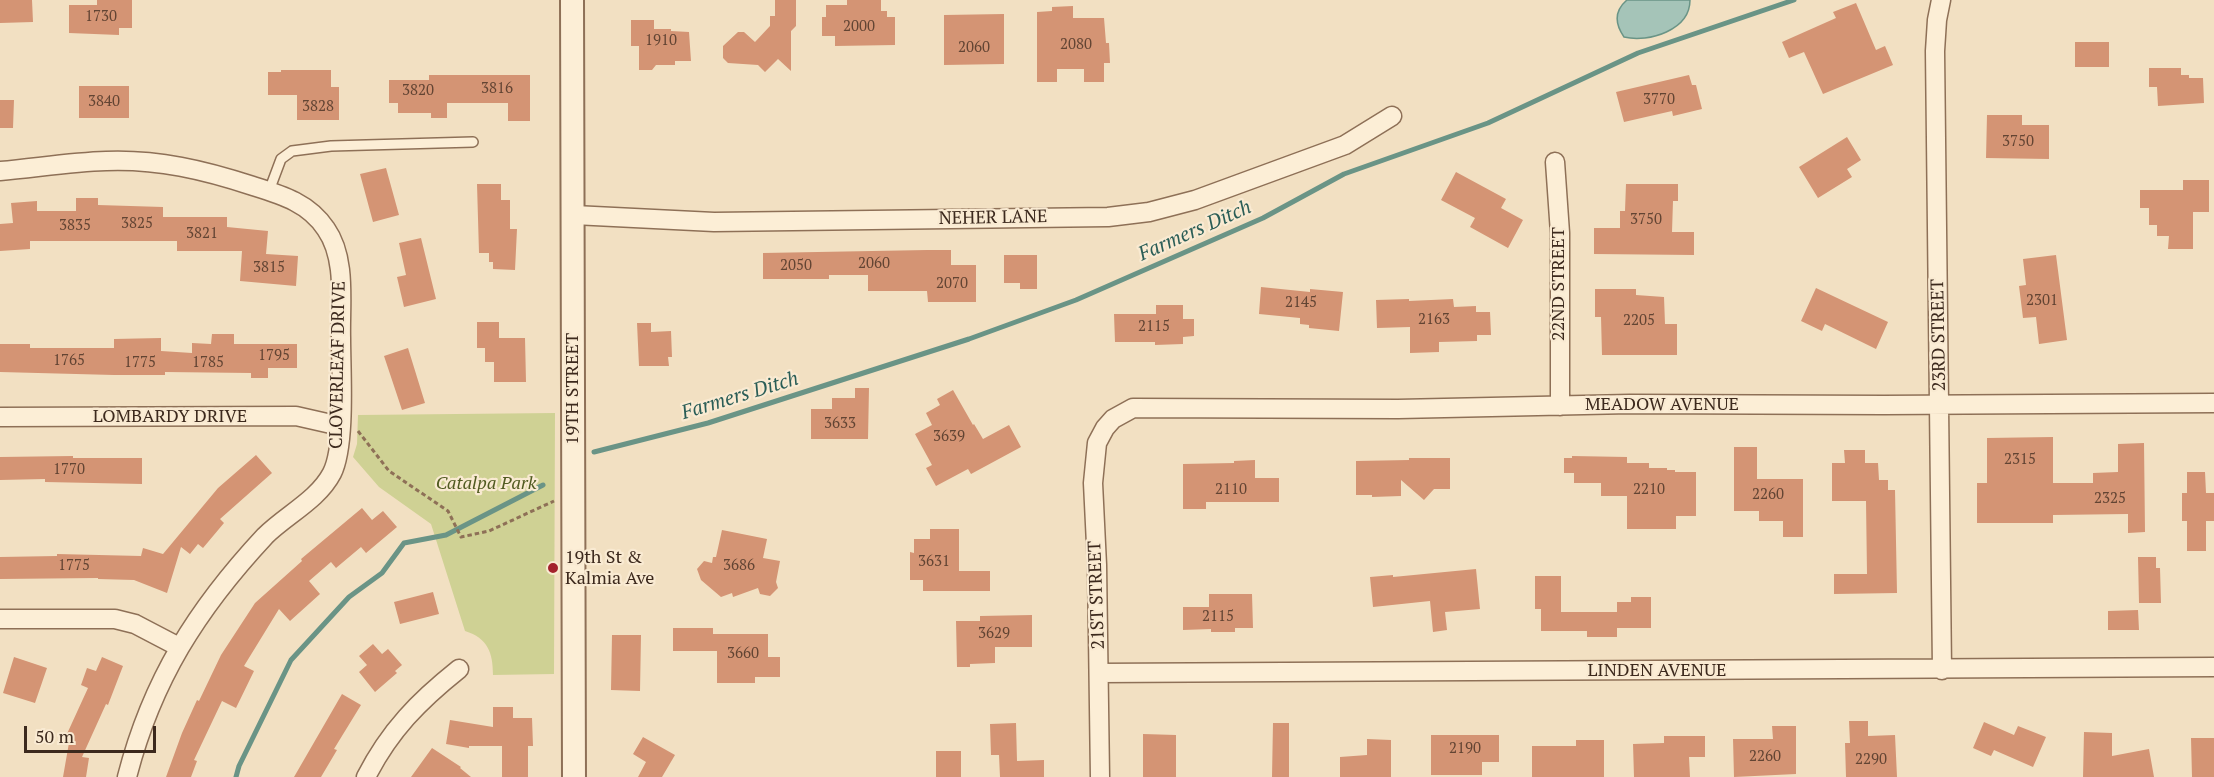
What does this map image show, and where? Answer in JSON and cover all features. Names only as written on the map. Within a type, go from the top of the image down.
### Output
[{"type":"street","name":"19TH STREET","points":[[572,0],[574,777]]},
{"type":"street","name":"23RD STREET","points":[[1941,0],[1935,51],[1942,670]]},
{"type":"street","name":"NEHER LANE","points":[[574,215],[714,222],[1108,217],[1149,212],[1195,200],[1345,146],[1392,116]]},
{"type":"street","name":"CLOVERLEAF DRIVE","points":[[0,171],[107,160],[204,170],[289,197],[313,213],[327,231],[336,251],[340,284],[342,386],[338,454],[332,473],[320,489],[268,534],[219,587],[179,647],[154,696],[135,746],[127,777]]},
{"type":"street","name":"22ND STREET","points":[[1555,162],[1560,233],[1560,406]]},
{"type":"street","name":"MEADOW AVENUE","points":[[1113,419],[1133,408],[1155,407],[1398,409],[1560,406],[2214,403]]},
{"type":"street","name":"LOMBARDY DRIVE","points":[[0,417],[296,416],[340,426]]},
{"type":"street","name":"21ST STREET","points":[[1100,777],[1093,483],[1097,443],[1113,419]]},
{"type":"street","points":[[0,619],[115,619],[135,624],[179,647]]},
{"type":"street","name":"LINDEN AVENUE","points":[[1099,673],[2214,667]]},
{"type":"street","points":[[366,777],[377,754],[400,722],[424,698],[459,669]]},
{"type":"lane","points":[[269,190],[281,159],[292,151],[331,146],[473,142]]},
{"type":"path","points":[[340,426],[355,428],[389,471],[448,511],[461,537],[489,531],[548,503],[572,496]]},
{"type":"green space","name":"Catalpa Park","points":[[555,413],[554,674],[493,675],[488,647],[479,638],[465,631],[431,524],[379,487],[353,457],[357,444],[358,415]]},
{"type":"shaded area","points":[[1627,0],[1690,0],[1688,10],[1676,26],[1656,36],[1634,38],[1624,37],[1617,18]]},
{"type":"building","points":[[0,0],[32,0],[33,22],[0,23]]},
{"type":"building","points":[[97,0],[132,0],[132,28],[119,28],[119,35],[69,33],[69,5],[97,5]]},
{"type":"building","points":[[775,0],[796,0],[796,26],[791,31],[791,71],[778,59],[765,72],[758,65],[728,63],[723,58],[723,46],[738,32],[744,32],[755,42],[770,26],[770,16],[775,16]]},
{"type":"building","points":[[847,0],[881,0],[881,11],[887,11],[887,17],[895,17],[895,45],[835,46],[835,36],[822,36],[822,17],[826,17],[826,5],[847,5]]},
{"type":"building","points":[[1856,3],[1876,50],[1885,46],[1893,65],[1823,94],[1804,52],[1789,58],[1782,42],[1836,18],[1833,12]]},
{"type":"building","points":[[1073,6],[1073,18],[1104,18],[1110,63],[1104,63],[1104,82],[1084,82],[1084,69],[1057,69],[1057,82],[1037,82],[1037,12],[1052,11],[1052,7]]},
{"type":"building","points":[[1004,14],[1004,64],[944,65],[944,15]]},
{"type":"building","points":[[631,20],[654,20],[654,29],[689,32],[691,61],[675,61],[675,65],[656,65],[652,70],[639,70],[639,46],[631,46]]},
{"type":"building","points":[[2075,42],[2109,42],[2109,67],[2075,67]]},
{"type":"building","points":[[2149,68],[2181,68],[2181,75],[2189,75],[2189,78],[2203,78],[2204,103],[2158,106],[2157,87],[2149,87]]},
{"type":"building","points":[[281,70],[331,70],[331,87],[339,87],[339,120],[297,120],[297,95],[268,95],[268,72],[281,72]]},
{"type":"building","points":[[429,75],[530,75],[530,121],[508,121],[508,103],[447,103],[447,118],[431,118],[431,113],[398,113],[398,103],[389,103],[389,80],[429,80]]},
{"type":"building","points":[[1689,75],[1692,85],[1696,85],[1702,109],[1673,116],[1672,111],[1624,122],[1616,92]]},
{"type":"building","points":[[79,86],[129,86],[129,118],[79,118]]},
{"type":"building","points":[[0,100],[14,100],[13,128],[0,128]]},
{"type":"building","points":[[1987,115],[2022,115],[2022,125],[2049,125],[2049,159],[1986,158]]},
{"type":"building","points":[[1847,137],[1861,160],[1847,169],[1852,177],[1818,198],[1799,167]]},
{"type":"building","points":[[386,168],[399,215],[373,222],[360,174]]},
{"type":"building","points":[[1456,172],[1506,199],[1501,208],[1523,220],[1508,248],[1470,227],[1475,218],[1441,200]]},
{"type":"building","points":[[2183,180],[2209,180],[2209,212],[2193,212],[2193,249],[2168,249],[2169,236],[2157,236],[2157,225],[2149,225],[2149,208],[2140,208],[2140,190],[2183,190]]},
{"type":"building","points":[[477,184],[501,184],[501,200],[510,200],[510,229],[517,229],[515,270],[493,269],[493,262],[489,262],[489,253],[479,253]]},
{"type":"building","points":[[1626,184],[1678,184],[1678,201],[1673,201],[1672,232],[1694,232],[1694,255],[1594,254],[1594,228],[1620,228],[1620,211],[1625,211]]},
{"type":"building","points":[[76,198],[98,198],[98,205],[163,207],[163,217],[227,217],[227,227],[268,231],[266,254],[298,256],[296,286],[240,281],[242,251],[177,251],[177,241],[30,241],[30,249],[0,251],[0,224],[13,223],[11,203],[37,201],[37,211],[76,211]]},
{"type":"building","points":[[421,238],[436,299],[404,307],[397,277],[406,275],[399,243]]},
{"type":"building","points":[[951,250],[951,265],[976,265],[976,302],[928,302],[927,291],[868,291],[868,275],[829,275],[829,279],[763,279],[763,253]]},
{"type":"building","points":[[1004,255],[1037,255],[1037,289],[1020,289],[1020,283],[1004,283]]},
{"type":"building","points":[[2056,255],[2067,340],[2039,344],[2036,317],[2023,318],[2019,286],[2026,285],[2023,259]]},
{"type":"building","points":[[1261,287],[1310,292],[1310,289],[1343,292],[1339,331],[1309,328],[1309,325],[1300,324],[1300,318],[1259,314]]},
{"type":"building","points":[[1816,288],[1888,322],[1876,349],[1825,324],[1822,331],[1801,321]]},
{"type":"building","points":[[1595,289],[1636,289],[1636,295],[1664,297],[1665,324],[1677,324],[1677,355],[1602,355],[1601,317],[1595,317]]},
{"type":"building","points":[[1409,299],[1409,301],[1453,299],[1454,307],[1476,306],[1476,312],[1490,312],[1491,335],[1477,335],[1477,341],[1439,342],[1439,352],[1410,353],[1410,327],[1377,328],[1376,300]]},
{"type":"building","points":[[1156,305],[1183,305],[1183,319],[1194,319],[1194,336],[1183,337],[1183,344],[1155,345],[1155,342],[1115,342],[1114,314],[1156,314]]},
{"type":"building","points":[[477,322],[499,322],[499,338],[525,338],[526,382],[494,382],[494,362],[485,362],[485,348],[477,348]]},
{"type":"building","points":[[637,323],[651,323],[651,332],[671,331],[672,357],[668,357],[669,366],[639,366]]},
{"type":"building","points":[[212,334],[234,334],[234,344],[297,344],[297,368],[268,368],[268,378],[251,378],[251,373],[165,372],[165,375],[114,375],[0,372],[0,344],[30,344],[30,348],[114,348],[114,339],[161,338],[161,351],[192,353],[192,343],[211,344]]},
{"type":"building","points":[[408,348],[425,403],[402,410],[384,356]]},
{"type":"building","points":[[855,388],[869,388],[868,439],[811,439],[811,409],[832,409],[832,398],[855,398]]},
{"type":"building","points":[[953,390],[983,439],[1009,425],[1021,447],[971,474],[968,469],[936,486],[926,468],[932,465],[915,434],[932,425],[926,413],[940,405],[937,399]]},
{"type":"building","points":[[2053,437],[2053,483],[2093,483],[2093,473],[2118,472],[2118,444],[2144,443],[2145,532],[2128,533],[2128,514],[2053,515],[2053,523],[1977,523],[1977,483],[1987,483],[1987,438]]},
{"type":"building","points":[[1734,447],[1757,447],[1757,479],[1803,479],[1803,537],[1783,537],[1783,521],[1759,521],[1759,511],[1734,511]]},
{"type":"building","points":[[1844,450],[1865,450],[1865,463],[1878,463],[1879,480],[1888,480],[1888,490],[1895,490],[1897,593],[1834,594],[1834,574],[1867,574],[1866,501],[1832,501],[1832,463],[1845,463]]},
{"type":"building","points":[[256,455],[272,473],[220,519],[224,523],[203,548],[198,544],[190,554],[181,547],[167,593],[134,580],[0,579],[0,557],[57,556],[57,554],[141,556],[143,548],[163,554],[218,488]]},
{"type":"building","points":[[73,456],[73,458],[142,458],[142,484],[45,482],[45,479],[0,480],[0,457]]},
{"type":"building","points":[[1572,456],[1627,457],[1627,463],[1649,463],[1649,468],[1696,472],[1696,516],[1676,516],[1676,529],[1627,529],[1627,496],[1601,496],[1601,483],[1574,483],[1574,473],[1564,473],[1564,458],[1572,458]]},
{"type":"building","points":[[1409,458],[1450,458],[1450,489],[1434,489],[1424,500],[1401,480],[1401,496],[1356,495],[1356,461],[1409,460]]},
{"type":"building","points":[[1255,460],[1255,478],[1279,478],[1279,502],[1206,502],[1206,509],[1183,509],[1183,464],[1234,463],[1234,461]]},
{"type":"building","points":[[2187,472],[2205,472],[2206,493],[2214,493],[2214,521],[2206,521],[2206,551],[2187,551],[2187,521],[2182,521],[2182,493],[2187,493]]},
{"type":"building","points":[[362,508],[372,520],[383,511],[397,527],[366,553],[361,547],[336,568],[331,562],[309,581],[320,594],[290,621],[279,609],[244,666],[254,671],[236,708],[222,701],[194,760],[197,761],[191,777],[166,777],[197,700],[199,701],[221,655],[255,603],[302,561],[301,559]]},
{"type":"building","points":[[930,529],[959,529],[959,571],[990,571],[990,591],[923,591],[923,580],[910,580],[910,552],[914,553],[914,539],[930,539]]},
{"type":"building","points":[[722,530],[767,539],[763,558],[780,561],[776,582],[778,588],[770,596],[760,594],[758,588],[733,597],[732,593],[721,597],[701,580],[697,569],[704,561],[712,563],[713,557],[716,557]]},
{"type":"building","points":[[2138,557],[2156,557],[2156,568],[2160,568],[2161,603],[2139,603]]},
{"type":"building","points":[[1476,569],[1480,609],[1445,612],[1447,630],[1433,632],[1430,601],[1373,607],[1370,577]]},
{"type":"building","points":[[1535,576],[1561,576],[1561,612],[1617,612],[1617,602],[1631,602],[1631,597],[1651,597],[1651,628],[1617,628],[1617,637],[1587,637],[1587,631],[1541,631],[1541,609],[1535,609]]},
{"type":"building","points":[[433,592],[439,614],[400,624],[394,602]]},
{"type":"building","points":[[1209,594],[1252,594],[1253,628],[1235,628],[1235,632],[1211,632],[1211,629],[1183,630],[1183,607],[1209,607]]},
{"type":"building","points":[[2138,610],[2139,630],[2108,630],[2108,611]]},
{"type":"building","points":[[1032,615],[1032,647],[995,647],[995,663],[957,667],[956,621],[980,621],[980,616]]},
{"type":"building","points":[[673,628],[713,628],[713,634],[768,634],[768,657],[780,657],[780,677],[755,677],[755,683],[717,683],[717,651],[673,651]]},
{"type":"building","points":[[612,635],[641,635],[640,691],[611,690]]},
{"type":"building","points":[[373,644],[382,654],[388,649],[402,665],[395,671],[397,673],[375,692],[359,672],[367,665],[359,656]]},
{"type":"building","points":[[14,657],[47,668],[35,703],[3,693]]},
{"type":"building","points":[[102,657],[123,666],[108,705],[106,704],[82,757],[89,758],[86,777],[63,777],[70,737],[66,736],[88,688],[81,685],[87,668],[96,671]]},
{"type":"building","points":[[342,694],[361,705],[334,749],[337,750],[321,777],[294,777]]},
{"type":"building","points":[[493,707],[513,707],[513,718],[532,718],[533,746],[528,746],[528,777],[502,777],[502,746],[469,746],[469,748],[446,744],[450,720],[493,727]]},
{"type":"building","points":[[1849,721],[1868,721],[1868,736],[1895,735],[1897,777],[1846,777],[1845,743],[1850,743]]},
{"type":"building","points":[[1984,722],[2014,735],[2018,726],[2046,737],[2033,767],[1994,750],[1991,756],[1973,748]]},
{"type":"building","points":[[1016,723],[1017,761],[1044,760],[1044,777],[1000,777],[999,755],[991,755],[990,724]]},
{"type":"building","points":[[1273,723],[1289,723],[1289,777],[1272,777]]},
{"type":"building","points":[[1772,726],[1796,726],[1796,774],[1734,777],[1733,739],[1773,739]]},
{"type":"building","points":[[2084,732],[2112,733],[2112,756],[2149,749],[2154,777],[2083,777]]},
{"type":"building","points":[[1143,734],[1176,735],[1176,777],[1143,777]]},
{"type":"building","points":[[1431,735],[1499,735],[1499,762],[1482,762],[1482,775],[1431,775]]},
{"type":"building","points":[[1664,736],[1705,736],[1705,757],[1689,757],[1690,777],[1634,777],[1633,744],[1664,743]]},
{"type":"building","points":[[643,737],[675,755],[662,777],[638,777],[646,762],[633,754]]},
{"type":"building","points":[[2191,738],[2214,738],[2214,777],[2192,777]]},
{"type":"building","points":[[1367,739],[1391,740],[1391,777],[1340,777],[1340,757],[1367,755]]},
{"type":"building","points":[[1576,740],[1604,740],[1604,777],[1532,777],[1532,746],[1576,746]]},
{"type":"building","points":[[432,748],[461,767],[471,777],[411,777]]},
{"type":"building","points":[[936,751],[961,751],[961,777],[936,777]]},
{"type":"waterway","name":"Farmers Ditch","points":[[594,452],[708,423],[969,339],[1076,300],[1263,218],[1344,174],[1488,123],[1638,53],[1794,0]]},
{"type":"waterway","name":"Farmers Ditch","points":[[236,777],[239,766],[291,660],[349,597],[382,573],[404,543],[446,535],[543,485]]},
{"type":"place","name":"19th St & Kalmia Ave","points":[[553,568]]}]
